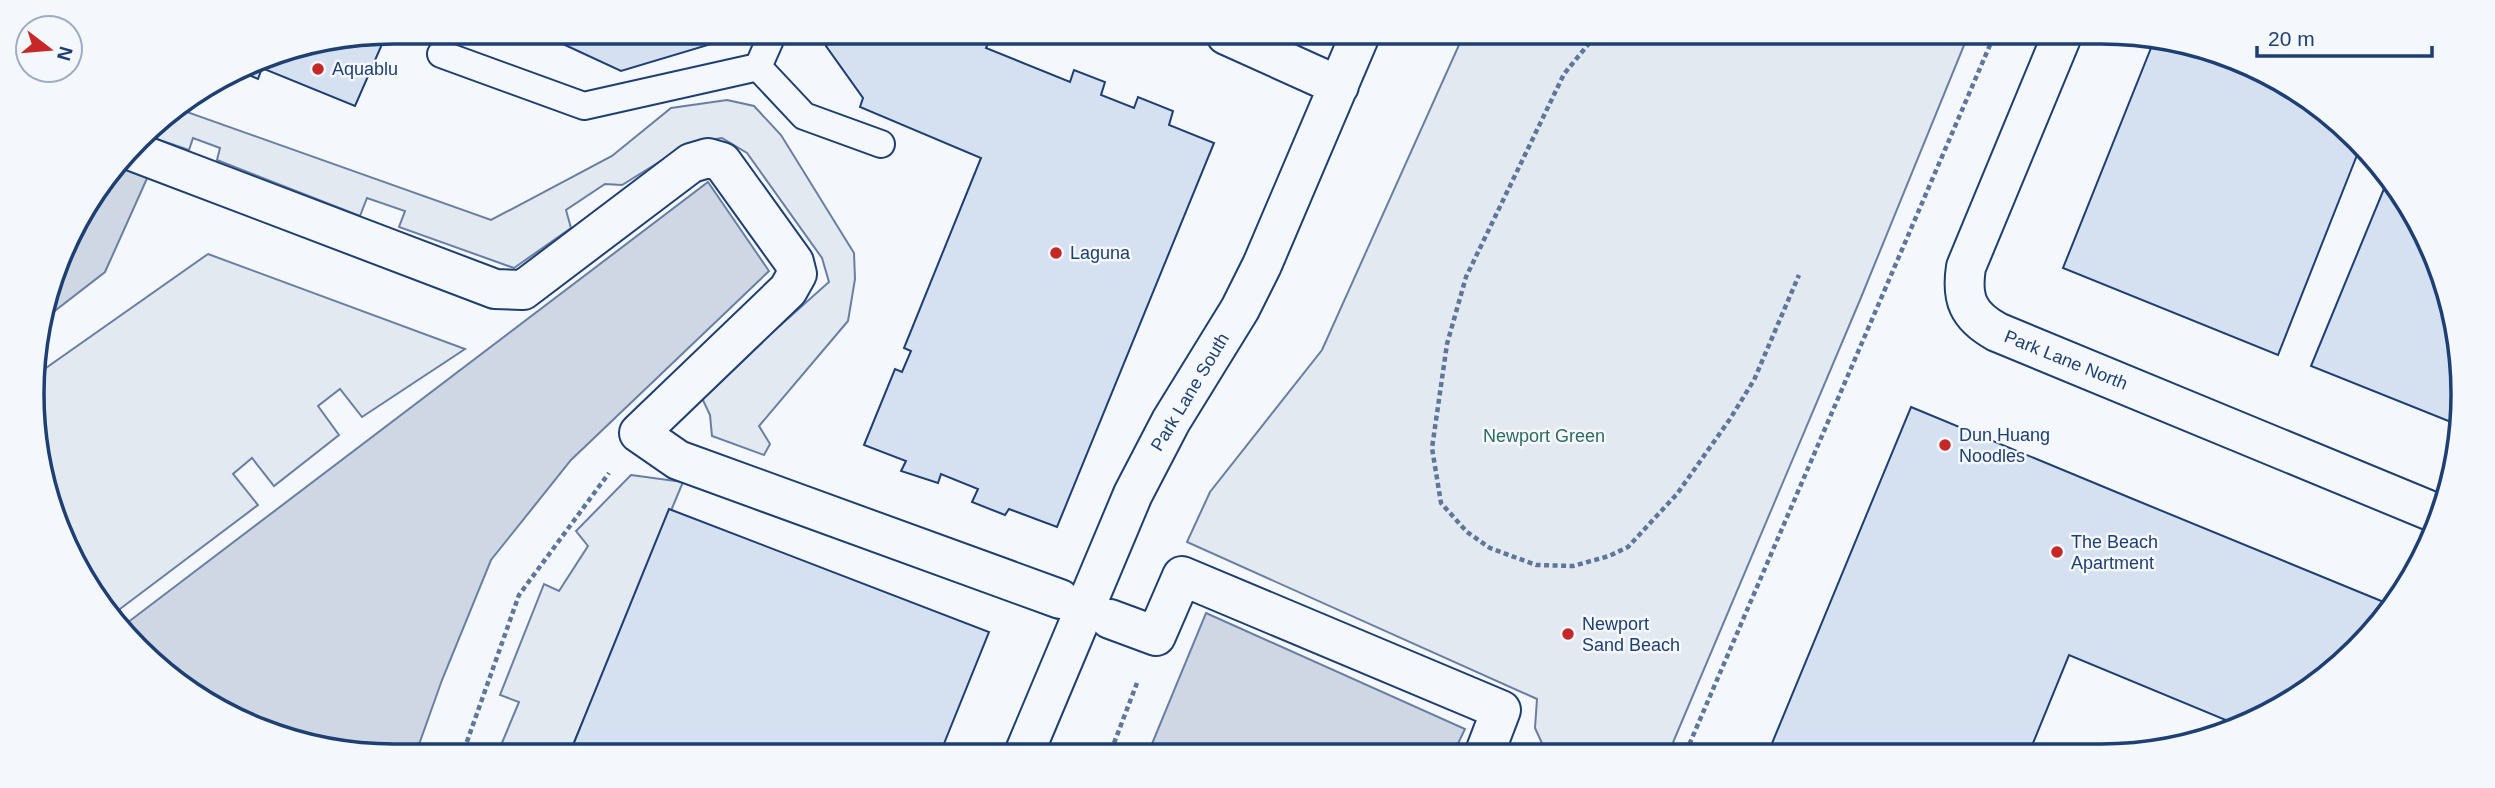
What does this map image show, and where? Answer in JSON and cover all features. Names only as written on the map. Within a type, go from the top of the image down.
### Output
[{"type":"street","points":[[1246,44],[1339,86]]},
{"type":"street","name":"Park Lane South","points":[[1028,744],[1133,494],[1171,421],[1240,309],[1262,265],[1356,44]]},
{"type":"street","name":"Park Lane North","points":[[2059,44],[1969,257],[1963,284],[1965,296],[1970,310],[1981,324],[2431,511]]},
{"type":"street","points":[[139,154],[495,289],[523,290],[691,163],[708,158],[722,162],[794,261],[797,274],[788,290],[639,433],[678,460],[1060,599]]},
{"type":"street","points":[[1110,619],[1156,636],[1182,576],[1501,710],[1488,744]]},
{"type":"lane","points":[[758,67],[768,44]]},
{"type":"lane","points":[[441,54],[584,106],[758,67]]},
{"type":"lane","points":[[758,67],[804,116],[881,144]]},
{"type":"path","points":[[1588,44],[1564,74],[1466,276],[1447,344],[1432,448],[1440,503],[1468,532],[1490,548],[1536,565],[1573,566],[1609,556],[1628,547],[1677,494],[1730,419],[1754,380],[1799,275]]},
{"type":"path","points":[[1689,744],[1990,44]]},
{"type":"path","points":[[466,744],[519,595],[639,433]]},
{"type":"path","points":[[1114,744],[1156,636]]},
{"type":"green space","name":"Newport Green","points":[[1459,44],[1965,44],[1860,300],[1672,744],[1542,744],[1535,728],[1537,699],[1187,542],[1210,492],[1322,350]]},
{"type":"green space","points":[[727,100],[754,106],[781,135],[854,253],[855,279],[848,321],[759,426],[770,444],[764,455],[712,436],[710,415],[701,396],[829,282],[822,258],[747,153],[722,138],[690,143],[622,185],[605,184],[566,210],[571,228],[514,268],[399,227],[405,211],[367,198],[360,216],[217,160],[220,148],[193,138],[189,150],[155,138],[187,112],[491,220],[612,156],[671,108]]},
{"type":"green space","points":[[208,254],[465,349],[362,417],[340,389],[318,406],[339,435],[274,486],[252,458],[233,474],[258,505],[119,610],[80,549],[62,507],[50,462],[44,417],[44,369]]},
{"type":"green space","points":[[631,475],[683,482],[574,744],[502,744],[519,702],[500,695],[544,584],[559,591],[588,546],[576,531]]},
{"type":"shaded area","points":[[128,166],[149,174],[105,272],[54,312],[62,281],[80,239],[103,199]]},
{"type":"shaded area","points":[[708,182],[769,271],[571,460],[491,560],[419,744],[371,744],[326,738],[260,718],[219,697],[181,672],[146,642],[128,622]]},
{"type":"shaded area","points":[[1206,613],[1465,729],[1458,744],[1152,744]]},
{"type":"building","name":"Aquablu","points":[[382,44],[355,106],[264,69],[326,50]]},
{"type":"building","points":[[563,44],[711,44],[621,71]]},
{"type":"building","name":"Laguna","points":[[988,44],[986,48],[1070,82],[1074,70],[1105,82],[1101,95],[1134,108],[1138,97],[1173,111],[1169,125],[1214,143],[1057,527],[1009,509],[1005,515],[972,502],[978,489],[941,474],[938,483],[901,471],[906,461],[864,445],[895,369],[902,372],[911,351],[904,348],[981,158],[860,107],[863,98],[826,46]]},
{"type":"building","points":[[2151,48],[2214,62],[2256,80],[2314,116],[2357,155],[2278,355],[2063,268]]},
{"type":"building","name":"Aquablu","points":[[261,69],[258,79],[249,75]]},
{"type":"building","points":[[2384,188],[2415,239],[2433,281],[2445,326],[2451,371],[2450,422],[2311,366]]},
{"type":"building","name":"The Beach Apartment","points":[[1911,407],[2383,602],[2349,642],[2314,672],[2276,697],[2228,721],[2069,655],[2033,744],[1772,744]]},
{"type":"building","points":[[669,509],[989,632],[944,744],[573,744]]},
{"type":"place","name":"Aquablu","points":[[318,69]]},
{"type":"place","name":"Laguna","points":[[1056,253]]},
{"type":"place","name":"Dun Huang Noodles","points":[[1945,445]]},
{"type":"place","name":"The Beach Apartment","points":[[2057,552]]},
{"type":"place","name":"Newport Sand Beach","points":[[1568,634]]}]
